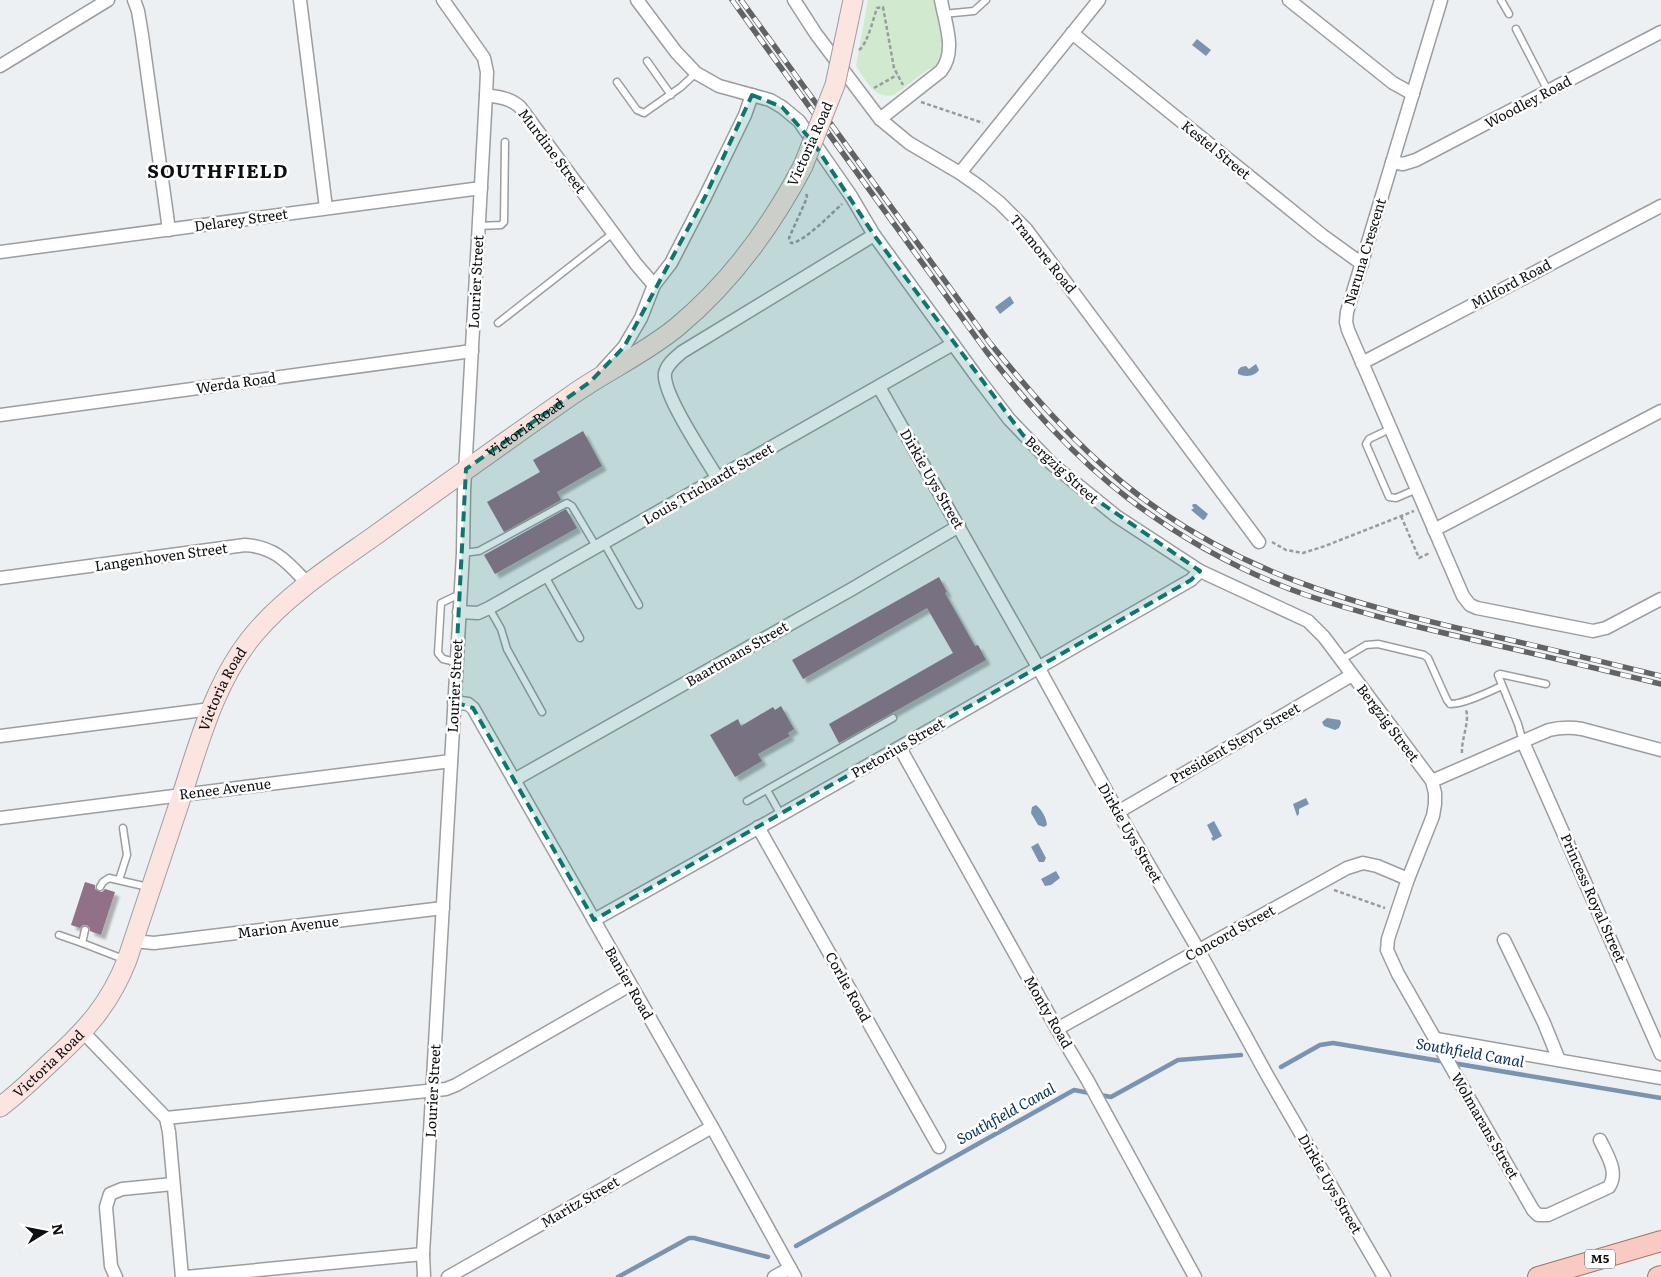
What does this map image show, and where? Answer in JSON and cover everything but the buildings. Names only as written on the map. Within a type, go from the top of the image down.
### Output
[{"type":"main road","name":"M5","points":[[1538,1277],[1661,1240]]},
{"type":"street","points":[[0,66],[108,0]]},
{"type":"street","points":[[134,0],[142,35],[169,230]]},
{"type":"street","points":[[300,0],[326,208]]},
{"type":"street","points":[[443,0],[484,58],[487,72],[486,95]]},
{"type":"street","name":"Bergzig Street","points":[[638,0],[676,52],[696,73],[719,86],[770,100],[782,107],[798,121],[851,196],[874,235],[953,344],[1009,419],[1052,464],[1116,516],[1200,571],[1308,621],[1324,637],[1432,781]]},
{"type":"street","name":"Tramore Road","points":[[794,0],[816,34],[880,119],[909,143],[960,173],[1000,203],[1026,229],[1263,541]]},
{"type":"street","name":"Victoria Road","points":[[0,1107],[17,1094],[83,1032],[108,1000],[127,960],[212,709],[236,658],[255,633],[279,607],[308,584],[466,469],[590,382],[630,360],[669,333],[722,284],[764,231],[803,166],[835,85],[853,0]]},
{"type":"street","points":[[880,119],[941,71],[948,62],[950,47],[941,0]]},
{"type":"street","points":[[960,173],[1099,0]]},
{"type":"street","points":[[1289,0],[1393,83],[1413,94]]},
{"type":"street","name":"Naruna Crescent","points":[[1441,0],[1347,312],[1346,322],[1348,330],[1463,596],[1470,605],[1592,631],[1606,628],[1661,599]]},
{"type":"street","name":"Woodley Road","points":[[1392,162],[1410,163],[1661,32]]},
{"type":"street","name":"Kestel Street","points":[[1072,34],[1322,235],[1362,264]]},
{"type":"street","name":"Lourier Street","points":[[424,1277],[423,1254],[444,908],[463,553],[464,490],[486,95]]},
{"type":"street","name":"Murdine Street","points":[[486,95],[514,101],[520,107],[612,233],[654,285]]},
{"type":"street","name":"Victoria Road","points":[[590,382],[624,348],[641,318],[654,285],[675,255],[745,115],[752,95]]},
{"type":"street","name":"Delarey Street","points":[[0,252],[481,188]]},
{"type":"street","name":"Milford Road","points":[[1362,363],[1661,206]]},
{"type":"street","points":[[718,479],[672,399],[665,379],[670,363],[682,352],[874,235]]},
{"type":"street","name":"Louis Trichardt Street","points":[[459,612],[478,613],[489,608],[953,344]]},
{"type":"street","name":"Werda Road","points":[[0,415],[472,351]]},
{"type":"street","name":"Dirkie Uys Street","points":[[879,387],[1118,812],[1384,1277]]},
{"type":"street","points":[[1434,530],[1661,412]]},
{"type":"street","name":"Baartmans Street","points":[[514,780],[852,589],[958,526]]},
{"type":"street","name":"Langenhoven Street","points":[[0,578],[257,546],[279,556],[308,584]]},
{"type":"street","name":"Pretorius Street","points":[[594,920],[900,748],[1191,580],[1200,571]]},
{"type":"street","name":"President Steyn Street","points":[[1118,812],[1352,675]]},
{"type":"street","name":"Banier Road","points":[[454,702],[468,704],[473,708],[712,1127],[787,1263]]},
{"type":"street","points":[[0,736],[212,709]]},
{"type":"street","points":[[1432,781],[1550,730],[1572,727],[1661,750]]},
{"type":"street","name":"Princess Royal Street","points":[[1523,742],[1661,1054]]},
{"type":"street","name":"Monty Road","points":[[900,748],[1088,1081],[1195,1277]]},
{"type":"street","name":"Renee Avenue","points":[[0,818],[451,760]]},
{"type":"street","name":"Wolmarans Street","points":[[1432,781],[1435,793],[1433,816],[1390,930],[1388,950],[1391,962],[1533,1210],[1538,1215],[1543,1216],[1609,1187],[1614,1175],[1613,1168],[1600,1140]]},
{"type":"street","name":"Corlie Road","points":[[758,827],[939,1147]]},
{"type":"street","name":"Concord Street","points":[[1057,1029],[1347,868],[1363,863],[1377,866],[1408,879]]},
{"type":"street","name":"Marion Avenue","points":[[133,941],[154,944],[444,908]]},
{"type":"street","points":[[1504,940],[1544,1023],[1559,1060]]},
{"type":"street","points":[[166,1118],[433,1091],[456,1085],[630,985]]},
{"type":"street","points":[[83,1032],[166,1118],[169,1132],[182,1277]]},
{"type":"street","points":[[1438,1043],[1559,1060],[1661,1078]]},
{"type":"street","name":"Maritz Street","points":[[448,1277],[712,1127]]},
{"type":"street","points":[[116,1277],[111,1266],[106,1207],[110,1194],[122,1188],[173,1184]]},
{"type":"street","points":[[186,1277],[423,1254]]},
{"type":"street","points":[[774,1277],[787,1263]]},
{"type":"lane","points":[[943,14],[974,11],[986,0]]},
{"type":"lane","points":[[1501,0],[1509,14]]},
{"type":"lane","points":[[1516,29],[1548,91]]},
{"type":"lane","points":[[646,61],[670,95]]},
{"type":"lane","points":[[617,82],[637,110],[642,113],[688,82],[696,73]]},
{"type":"lane","points":[[479,226],[501,225],[504,222],[505,142]]},
{"type":"lane","points":[[498,323],[612,233]]},
{"type":"lane","points":[[1390,429],[1369,439],[1366,444],[1389,497],[1396,498],[1417,489]]},
{"type":"lane","points":[[463,553],[479,551],[567,503],[572,506],[601,546],[639,605]]},
{"type":"lane","points":[[545,576],[580,638]]},
{"type":"lane","points":[[456,662],[443,659],[438,653],[440,606],[444,600],[460,594]]},
{"type":"lane","points":[[489,608],[501,629],[507,649],[542,712]]},
{"type":"lane","points":[[1341,660],[1372,644],[1424,655],[1431,663],[1450,704],[1462,702],[1502,686]]},
{"type":"lane","points":[[1523,742],[1518,724],[1498,677],[1500,674],[1546,684]]},
{"type":"lane","points":[[747,801],[893,718]]},
{"type":"lane","points":[[767,790],[781,814]]},
{"type":"lane","points":[[119,880],[126,855],[123,828]]},
{"type":"lane","points":[[100,887],[109,878],[151,888]]},
{"type":"lane","points":[[82,943],[85,930]]},
{"type":"lane","points":[[60,935],[127,960]]},
{"type":"path","points":[[855,51],[862,48],[878,8],[883,7],[894,68],[905,89]]},
{"type":"path","points":[[872,90],[897,75]]},
{"type":"path","points":[[914,100],[989,125]]},
{"type":"path","points":[[803,191],[807,196],[790,236],[791,243],[795,244],[803,238],[845,202]]},
{"type":"path","points":[[1263,541],[1286,550],[1303,553],[1417,510]]},
{"type":"path","points":[[1401,516],[1419,558],[1435,551]]},
{"type":"path","points":[[1462,702],[1467,713],[1462,746],[1462,756],[1466,766]]},
{"type":"path","points":[[1318,884],[1387,909],[1390,930]]},
{"type":"highlighted area","points":[[752,95],[782,107],[813,142],[874,235],[1023,435],[1088,494],[1200,571],[1191,580],[594,920],[473,708],[454,702],[466,469],[590,382],[624,347],[705,197]]},
{"type":"green space","points":[[868,0],[934,0],[943,45],[939,62],[934,68],[930,68],[894,95],[881,95],[876,92],[867,83],[856,66]]},
{"type":"water","points":[[1197,39],[1211,50],[1206,56],[1192,45]]},
{"type":"water","points":[[1010,296],[1014,303],[1000,314],[995,307]]},
{"type":"water","points":[[1256,364],[1259,370],[1255,374],[1246,376],[1238,374],[1238,370],[1241,367],[1246,366],[1249,369]]},
{"type":"water","points":[[1193,504],[1196,504],[1208,514],[1205,519],[1203,520],[1191,510],[1194,508]]},
{"type":"water","points":[[1327,718],[1340,720],[1339,728],[1335,730],[1324,726],[1322,722]]},
{"type":"water","points":[[1306,798],[1309,804],[1299,809],[1297,816],[1293,804]]},
{"type":"water","points":[[1036,805],[1046,819],[1047,825],[1044,827],[1038,825],[1031,813],[1032,807]]},
{"type":"water","points":[[1214,821],[1222,836],[1213,841],[1207,825]]},
{"type":"water","points":[[1038,843],[1046,858],[1044,862],[1039,862],[1031,847]]},
{"type":"water","points":[[1056,871],[1060,878],[1051,885],[1045,886],[1041,879]]},
{"type":"waterway","name":"Southfield Canal","points":[[1281,1067],[1320,1045],[1333,1043],[1661,1098]]},
{"type":"waterway","name":"Southfield Canal","points":[[796,1246],[1074,1090],[1111,1097],[1178,1060],[1241,1055]]},
{"type":"waterway","name":"Southfield Canal","points":[[618,1277],[689,1238],[768,1257]]},
{"type":"railway","points":[[732,0],[1002,371],[1071,448],[1109,483],[1149,514],[1237,566],[1306,595],[1396,621],[1661,684]]},
{"type":"railway","points":[[741,0],[990,343],[1037,398],[1087,451],[1123,483],[1164,514],[1207,540],[1251,562],[1296,581],[1342,597],[1438,624],[1661,676]]},
{"type":"district","name":"SOUTHFIELD","points":[[218,171]]}]
